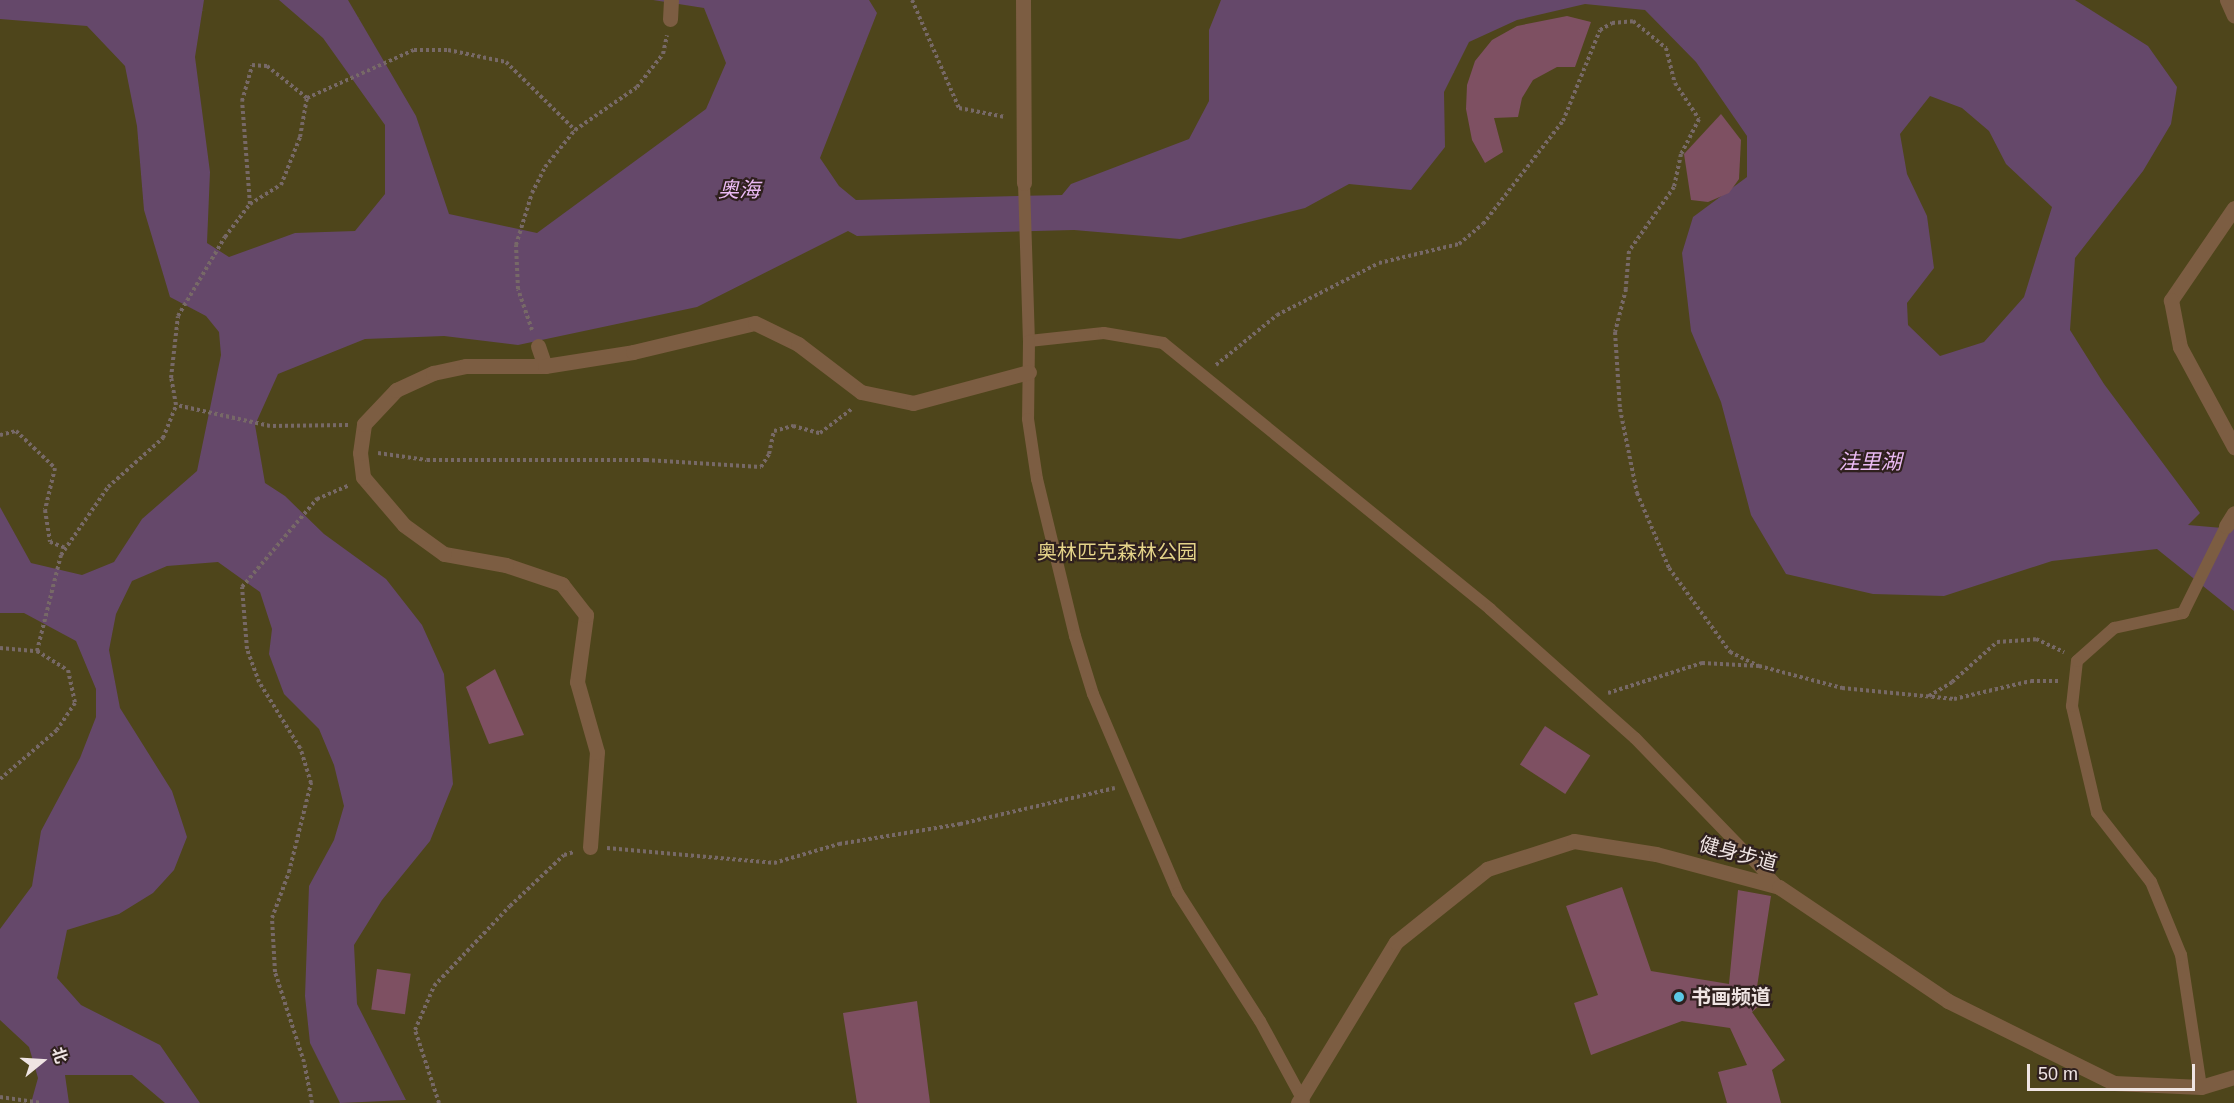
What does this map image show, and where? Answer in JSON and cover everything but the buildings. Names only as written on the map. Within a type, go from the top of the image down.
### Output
[{"type":"street","points":[[670,19],[671,0]]},
{"type":"street","points":[[1023,0],[1024,183]]},
{"type":"street","points":[[2227,0],[2234,16]]},
{"type":"street","points":[[2234,208],[2171,300],[2180,347],[2234,447]]},
{"type":"street","points":[[590,847],[597,752],[577,682],[586,615],[562,584],[506,564],[444,554],[404,525],[363,477],[361,450],[364,424],[396,390],[433,373],[466,366],[545,366],[633,352],[754,323],[798,344],[861,392],[913,402],[1029,372]]},
{"type":"street","points":[[538,346],[545,366]]},
{"type":"street","name":"健身步道","points":[[1301,1101],[1396,942],[1487,869],[1574,841],[1656,854],[1779,887],[1948,1001],[2114,1083],[2201,1087],[2234,1077]]},
{"type":"lane","points":[[1024,183],[1029,341],[1028,419],[1037,479],[1075,636],[1094,694],[1178,893],[1260,1021],[1301,1101]]},
{"type":"lane","points":[[1029,341],[1104,333],[1162,343],[1205,374],[1490,609],[1635,738],[1779,887]]},
{"type":"lane","points":[[2201,1087],[2181,956],[2151,882],[2097,813],[2072,706],[2076,661],[2114,628],[2184,613],[2230,520]]},
{"type":"path","points":[[912,0],[959,108],[1023,120]]},
{"type":"path","points":[[538,346],[518,290],[516,244],[532,193],[545,167],[575,130],[637,87],[663,54],[670,19]]},
{"type":"path","points":[[1205,374],[1276,315],[1378,264],[1459,244],[1483,224],[1563,121],[1600,30],[1612,23],[1633,21],[1666,48],[1675,83],[1699,119],[1681,154],[1674,187],[1629,251],[1626,289],[1615,332],[1620,409],[1637,493],[1668,568],[1730,652],[1759,666],[1842,688],[1954,699],[2031,681],[2074,681]]},
{"type":"path","points":[[307,98],[337,81],[414,50],[448,50],[506,62],[575,130]]},
{"type":"path","points":[[249,204],[242,101],[252,65],[267,66],[307,98]]},
{"type":"path","points":[[37,651],[61,555],[108,487],[163,438],[176,405],[171,378],[177,316],[225,237],[249,204],[281,185],[300,137],[307,98]]},
{"type":"path","points":[[361,450],[427,460],[646,460],[761,466],[769,454],[774,431],[793,426],[820,433],[873,394]]},
{"type":"path","points":[[176,405],[270,426],[364,424]]},
{"type":"path","points":[[0,435],[16,431],[55,468],[45,510],[50,542],[66,548]]},
{"type":"path","points":[[312,1103],[304,1062],[275,972],[272,918],[289,872],[311,783],[300,748],[260,682],[247,649],[242,587],[317,499],[363,477]]},
{"type":"path","points":[[1928,696],[1952,682],[1998,642],[2036,639],[2076,661]]},
{"type":"path","points":[[0,648],[37,651],[68,670],[75,703],[57,730],[0,779]]},
{"type":"path","points":[[1590,698],[1702,663],[1759,666]]},
{"type":"path","points":[[439,1103],[414,1030],[434,986],[564,855],[590,847],[774,863],[839,844],[960,824],[1095,790],[1132,786]]},
{"type":"path","points":[[0,1097],[17,1097],[42,1103]]},
{"type":"green space","name":"奥林匹克森林公园","points":[[0,0],[2234,0],[2234,1103],[0,1103]]},
{"type":"water","points":[[0,0],[204,0],[195,57],[210,172],[207,243],[229,257],[295,233],[355,231],[385,194],[385,125],[323,38],[279,0],[348,0],[416,116],[449,214],[537,233],[706,109],[726,63],[704,8],[653,0],[869,0],[877,13],[820,158],[839,186],[856,200],[1062,195],[1071,184],[1189,139],[1209,101],[1209,30],[1221,0],[2075,0],[2148,46],[2177,87],[2171,124],[2143,171],[2075,258],[2070,330],[2104,384],[2200,513],[2188,525],[2234,529],[2234,611],[2157,549],[2052,561],[1944,596],[1873,594],[1786,574],[1751,515],[1721,402],[1691,331],[1682,253],[1693,217],[1747,177],[1747,136],[1696,62],[1645,10],[1585,4],[1517,20],[1469,42],[1444,92],[1445,147],[1411,190],[1349,184],[1305,208],[1180,239],[1074,230],[857,236],[848,231],[697,307],[518,345],[444,336],[365,339],[278,374],[255,425],[265,483],[285,496],[324,534],[386,579],[422,625],[444,674],[453,784],[430,841],[382,900],[354,945],[357,1004],[406,1100],[340,1103],[310,1043],[305,996],[309,886],[334,840],[344,806],[334,765],[319,729],[284,694],[269,654],[272,629],[260,592],[218,562],[167,566],[132,581],[116,614],[109,650],[120,708],[172,791],[187,837],[174,870],[153,893],[119,914],[67,930],[57,978],[81,1005],[160,1045],[200,1103],[165,1103],[132,1075],[65,1075],[69,1103],[31,1103],[38,1078],[29,1047],[0,1020],[0,929],[32,886],[41,831],[80,758],[96,717],[96,689],[76,641],[24,613],[0,613],[0,507],[31,563],[82,575],[114,562],[142,519],[197,471],[221,355],[219,332],[206,316],[170,297],[144,210],[137,126],[125,66],[87,26],[0,19]],"holes":[[[1930,96],[1962,108],[1989,131],[2006,164],[2052,207],[2024,297],[1984,342],[1940,356],[1908,325],[1907,303],[1934,268],[1927,216],[1907,174],[1900,134]]]},
{"type":"place","name":"书画频道","points":[[1679,997]]},
{"type":"water label","name":"奥海","points":[[739,190]]},
{"type":"water label","name":"洼里湖","points":[[1870,462]]}]
